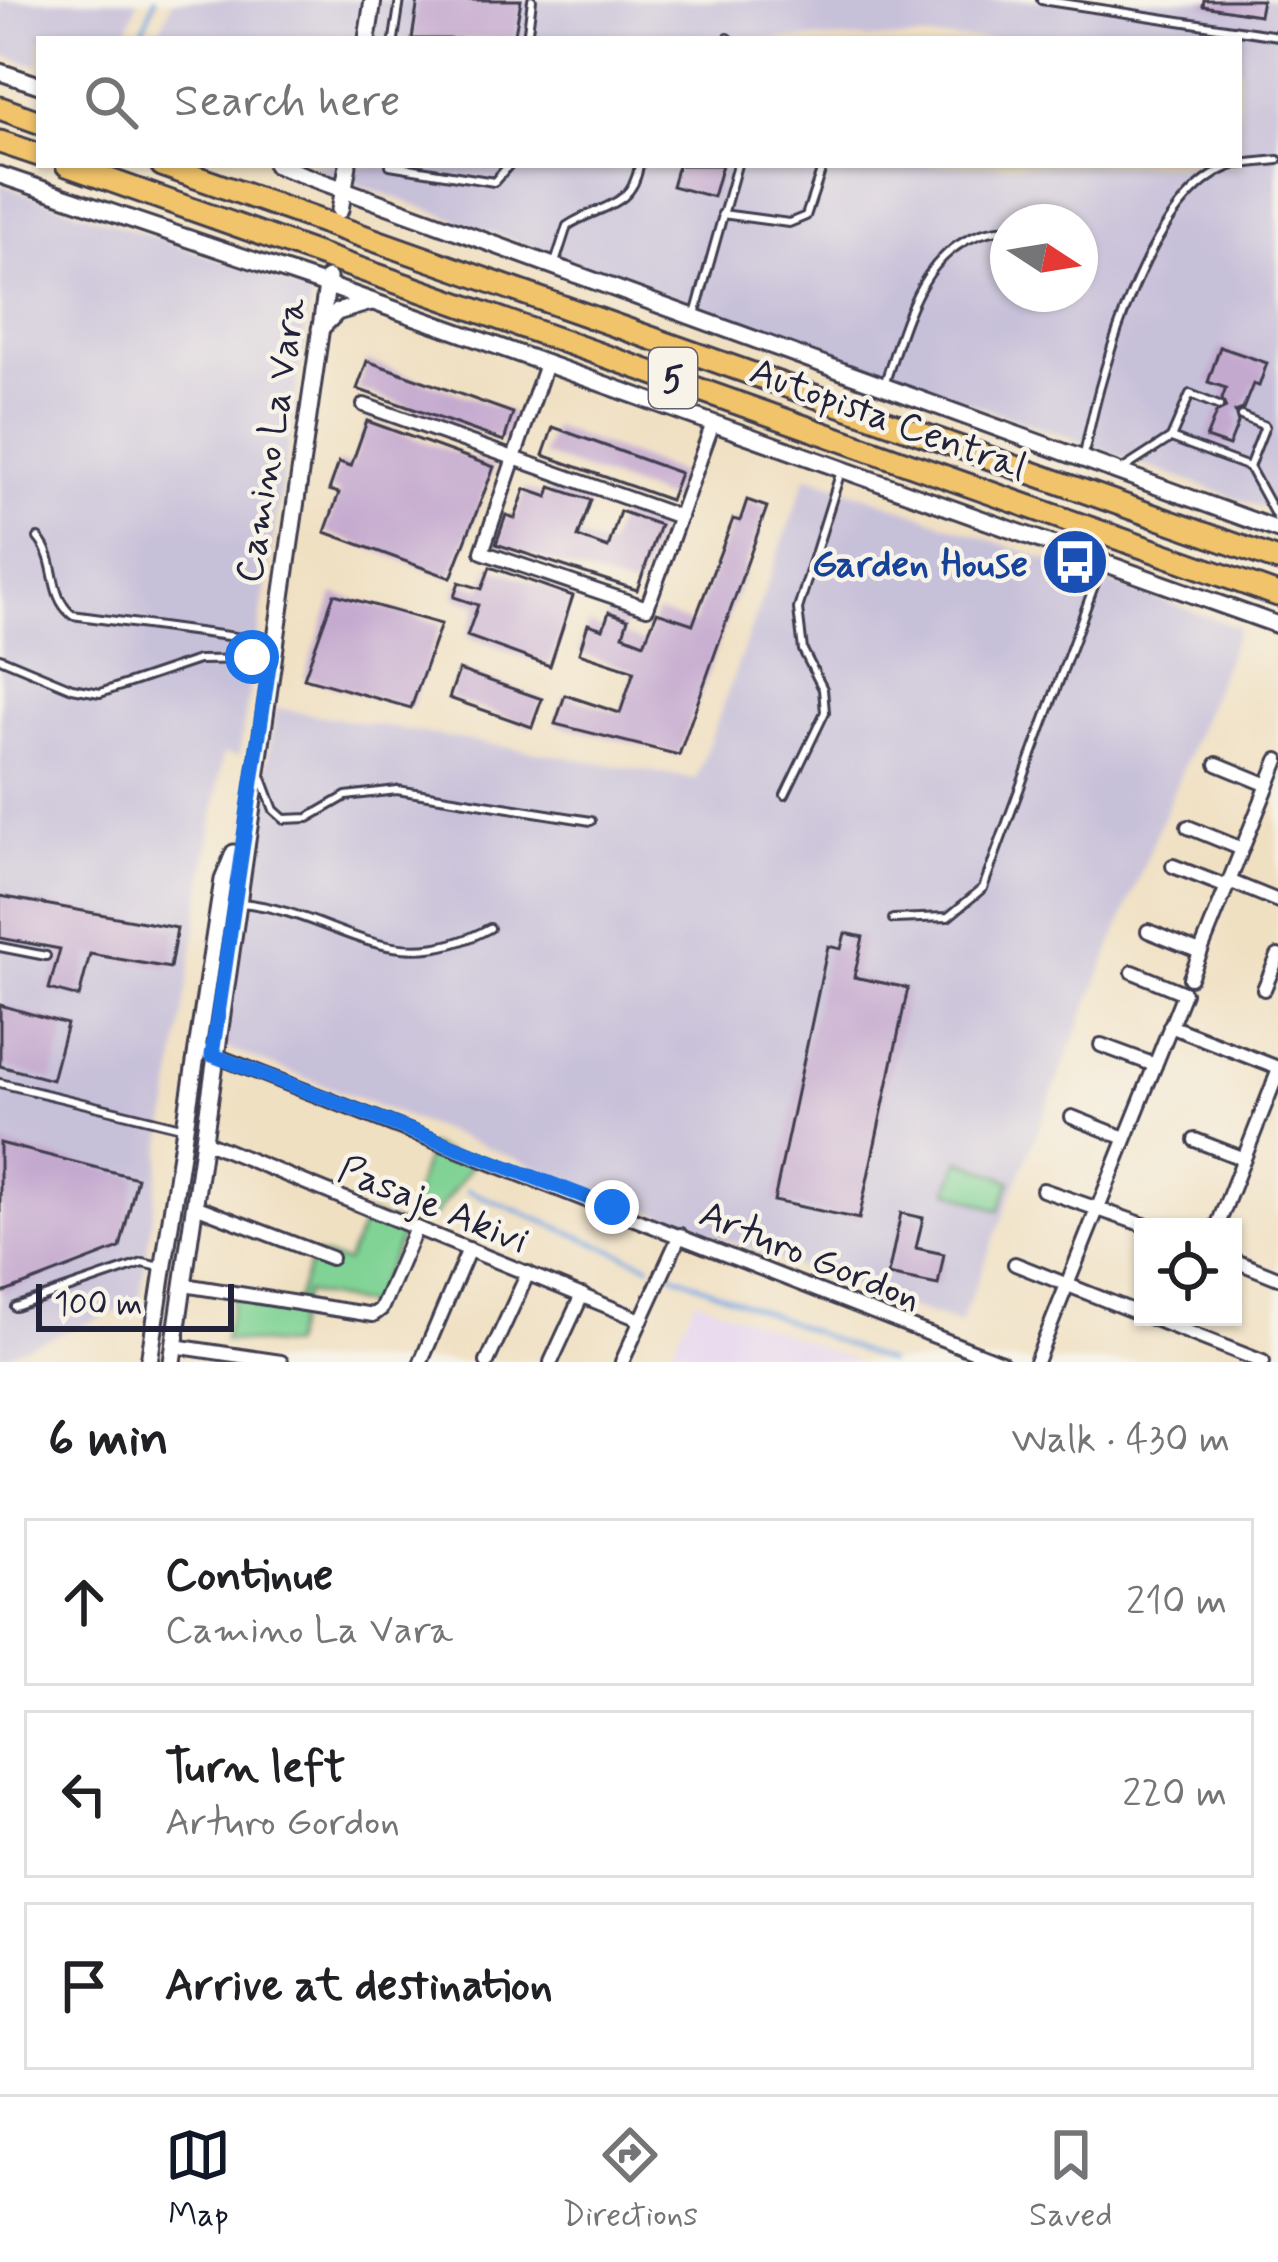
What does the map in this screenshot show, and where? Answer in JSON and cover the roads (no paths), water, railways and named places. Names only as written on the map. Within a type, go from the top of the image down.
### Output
[{"type":"highway","points":[[0,108],[36,121]]},
{"type":"highway","points":[[0,142],[36,154]]},
{"type":"highway","name":"Autopista Central","points":[[75,168],[1278,595]]},
{"type":"highway","name":"Autopista Central","points":[[170,168],[1278,560]]},
{"type":"street","points":[[367,36],[373,0]]},
{"type":"street","points":[[0,71],[36,84]]},
{"type":"street","points":[[285,168],[1278,530]]},
{"type":"street","points":[[340,210],[347,168]]},
{"type":"street","points":[[0,175],[327,280],[372,302],[1278,625]]},
{"type":"street","name":"Camino La Vara","points":[[173,1354],[244,828],[327,280]]},
{"type":"street","points":[[319,332],[337,312],[372,302]]},
{"type":"street","points":[[546,364],[482,552],[647,608],[713,423]]},
{"type":"street","points":[[364,405],[680,517]]},
{"type":"street","points":[[1190,978],[1278,760]]},
{"type":"street","points":[[1217,764],[1268,784]]},
{"type":"street","points":[[1188,827],[1242,849]]},
{"type":"street","name":"Camino La Vara","points":[[149,1362],[223,880],[244,828]]},
{"type":"street","points":[[1173,866],[1278,901]]},
{"type":"street","points":[[1148,932],[1200,952]]},
{"type":"street","points":[[1264,989],[1278,956]]},
{"type":"street","points":[[1036,1362],[1184,993],[1132,972]]},
{"type":"street","points":[[1170,1026],[1278,1070],[1221,1218]]},
{"type":"street","points":[[1101,1045],[1155,1065]]},
{"type":"street","name":"Arturo Gordon","points":[[196,1048],[1001,1362]]},
{"type":"street","points":[[1072,1117],[1125,1138]]},
{"type":"street","name":"Pasaje Akivi","points":[[204,1141],[641,1319]]},
{"type":"street","points":[[1195,1141],[1244,1159]]},
{"type":"street","points":[[1043,1190],[1134,1221]]},
{"type":"street","points":[[195,1206],[331,1258]]},
{"type":"street","points":[[163,1268],[185,1278],[376,1314],[416,1228]]},
{"type":"street","points":[[622,1362],[680,1234]]},
{"type":"street","points":[[421,1362],[469,1250]]},
{"type":"street","points":[[1015,1264],[1134,1311]]},
{"type":"street","points":[[1242,1264],[1278,1278]]},
{"type":"street","points":[[487,1362],[528,1273]]},
{"type":"street","points":[[550,1362],[582,1295]]},
{"type":"street","points":[[1171,1326],[1263,1362]]},
{"type":"street","points":[[173,1354],[281,1362]]},
{"type":"lane","points":[[394,36],[400,0]]},
{"type":"lane","points":[[527,36],[532,0]]},
{"type":"lane","points":[[1041,0],[1278,36]]},
{"type":"lane","points":[[1242,164],[1278,160]]},
{"type":"lane","points":[[408,168],[494,182],[506,168]]},
{"type":"lane","points":[[554,266],[566,226],[626,200],[637,184],[639,168]]},
{"type":"lane","points":[[694,319],[735,168]]},
{"type":"lane","points":[[722,214],[789,223],[806,216],[822,168]]},
{"type":"lane","points":[[1083,459],[1109,362],[1151,254],[1191,193],[1231,168]]},
{"type":"lane","points":[[884,386],[910,309],[940,255],[990,232]]},
{"type":"lane","points":[[1118,472],[1171,438],[1190,394],[1219,406]]},
{"type":"lane","points":[[1241,416],[1265,426],[1249,466]]},
{"type":"lane","points":[[1171,438],[1249,466],[1278,520]]},
{"type":"lane","points":[[784,795],[825,712],[823,689],[803,650],[798,609],[842,468]]},
{"type":"lane","points":[[38,538],[51,559],[59,602],[72,615],[271,651]]},
{"type":"lane","points":[[893,920],[948,917],[983,888],[1103,561]]},
{"type":"lane","points":[[0,658],[72,688],[100,693],[198,660],[271,651]]},
{"type":"lane","points":[[254,766],[274,810],[284,819],[308,818],[346,796],[397,790],[591,820]]},
{"type":"lane","points":[[234,902],[292,914],[354,940],[397,950],[451,944],[490,928]]},
{"type":"lane","points":[[0,947],[46,956]]},
{"type":"lane","points":[[0,1083],[184,1128]]},
{"type":"lane","points":[[15,1306],[143,1263],[163,1268]]},
{"type":"waterway","points":[[140,36],[155,0]]},
{"type":"waterway","points":[[467,1190],[649,1265]]},
{"type":"waterway","points":[[670,1273],[887,1362]]},
{"type":"place","name":"Garden House","points":[[1075,562]]}]
